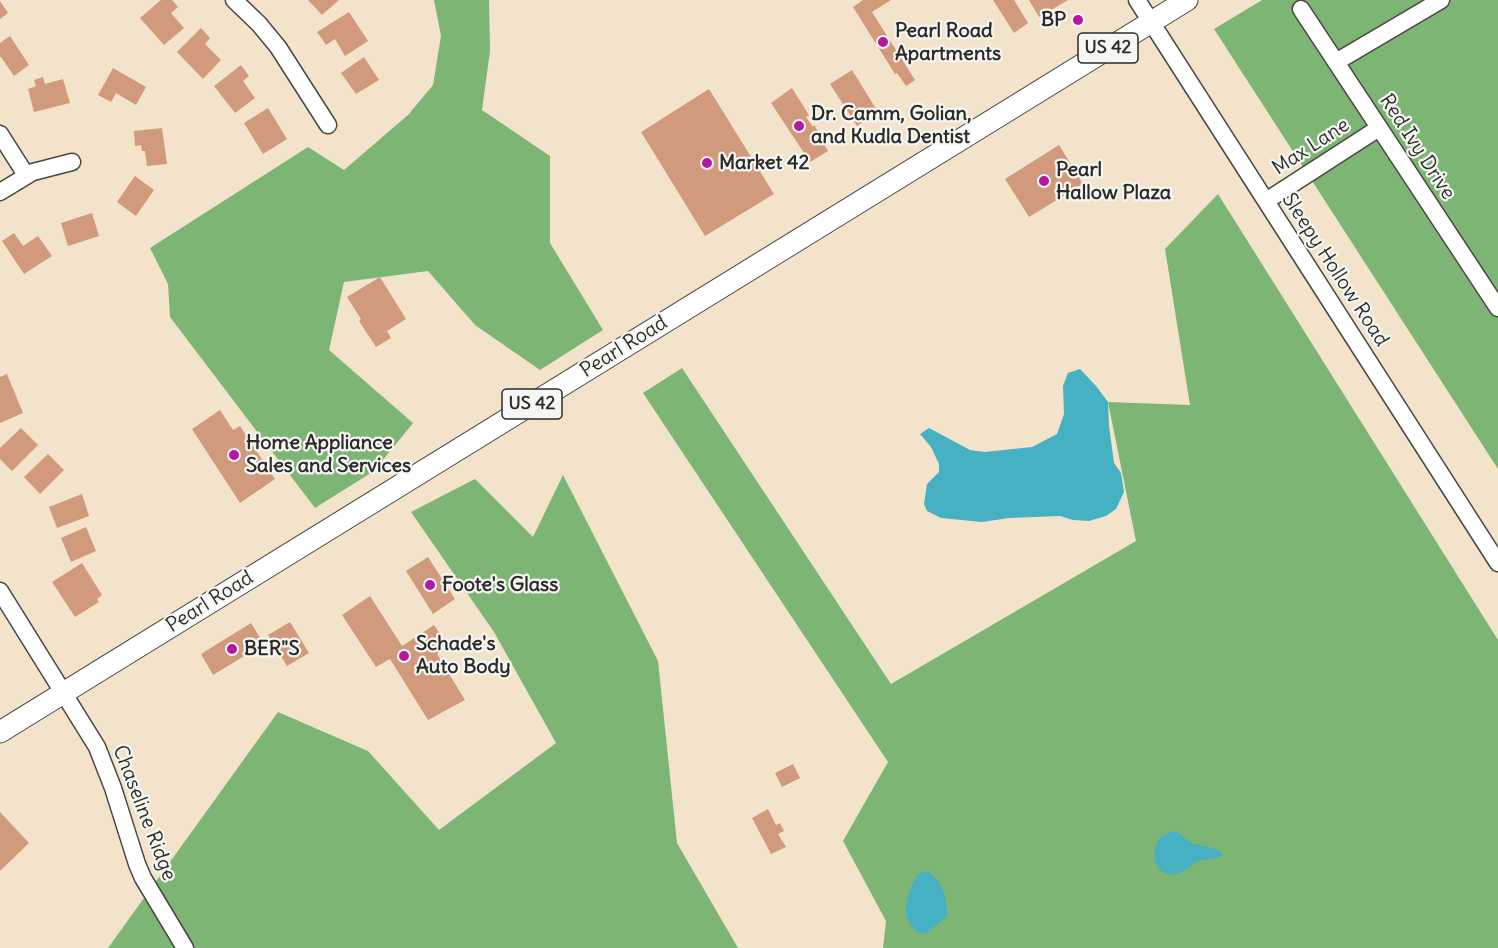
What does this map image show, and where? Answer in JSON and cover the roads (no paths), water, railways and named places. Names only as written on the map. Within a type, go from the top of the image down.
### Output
[{"type":"main road","name":"Pearl Road","points":[[0,732],[1187,0]]},
{"type":"street","points":[[234,0],[259,24],[278,47],[328,125]]},
{"type":"street","name":"Sleepy Hollow Road","points":[[1137,0],[1498,563]]},
{"type":"street","points":[[1336,63],[1441,0]]},
{"type":"street","name":"Red Ivy Drive","points":[[1301,9],[1498,308]]},
{"type":"street","name":"Max Lane","points":[[1266,201],[1379,128]]},
{"type":"street","points":[[0,134],[26,175]]},
{"type":"street","points":[[0,192],[33,172],[72,162]]},
{"type":"street","name":"Chaseline Ridge","points":[[0,591],[97,747],[143,878],[185,948]]},
{"type":"water","points":[[1080,369],[1108,402],[1114,463],[1121,473],[1124,492],[1116,509],[1106,516],[1089,521],[1060,516],[1009,518],[982,522],[941,518],[927,511],[924,504],[927,484],[939,472],[939,464],[931,447],[920,434],[929,428],[970,450],[985,452],[1032,447],[1057,434],[1064,414],[1063,386],[1068,373]]},
{"type":"water","points":[[1175,831],[1193,844],[1221,852],[1222,856],[1196,862],[1179,873],[1169,874],[1162,871],[1154,858],[1155,849],[1158,841]]},
{"type":"water","points":[[928,871],[943,891],[947,916],[928,932],[922,934],[909,922],[906,906],[910,890],[918,874]]},
{"type":"place","name":"BP","points":[[1078,20]]},
{"type":"place","name":"Pearl Road Apartments","points":[[883,42]]},
{"type":"place","name":"Dr. Camm, Golian, and Kudla Dentist","points":[[799,126]]},
{"type":"place","name":"Market 42","points":[[707,163]]},
{"type":"place","name":"Pearl Hallow Plaza","points":[[1044,181]]},
{"type":"place","name":"Home Appliance Sales and Services","points":[[234,455]]},
{"type":"place","name":"Foote's Glass","points":[[430,585]]},
{"type":"place","name":"BER\"S","points":[[232,649]]},
{"type":"place","name":"Schade's Auto Body","points":[[404,656]]}]
